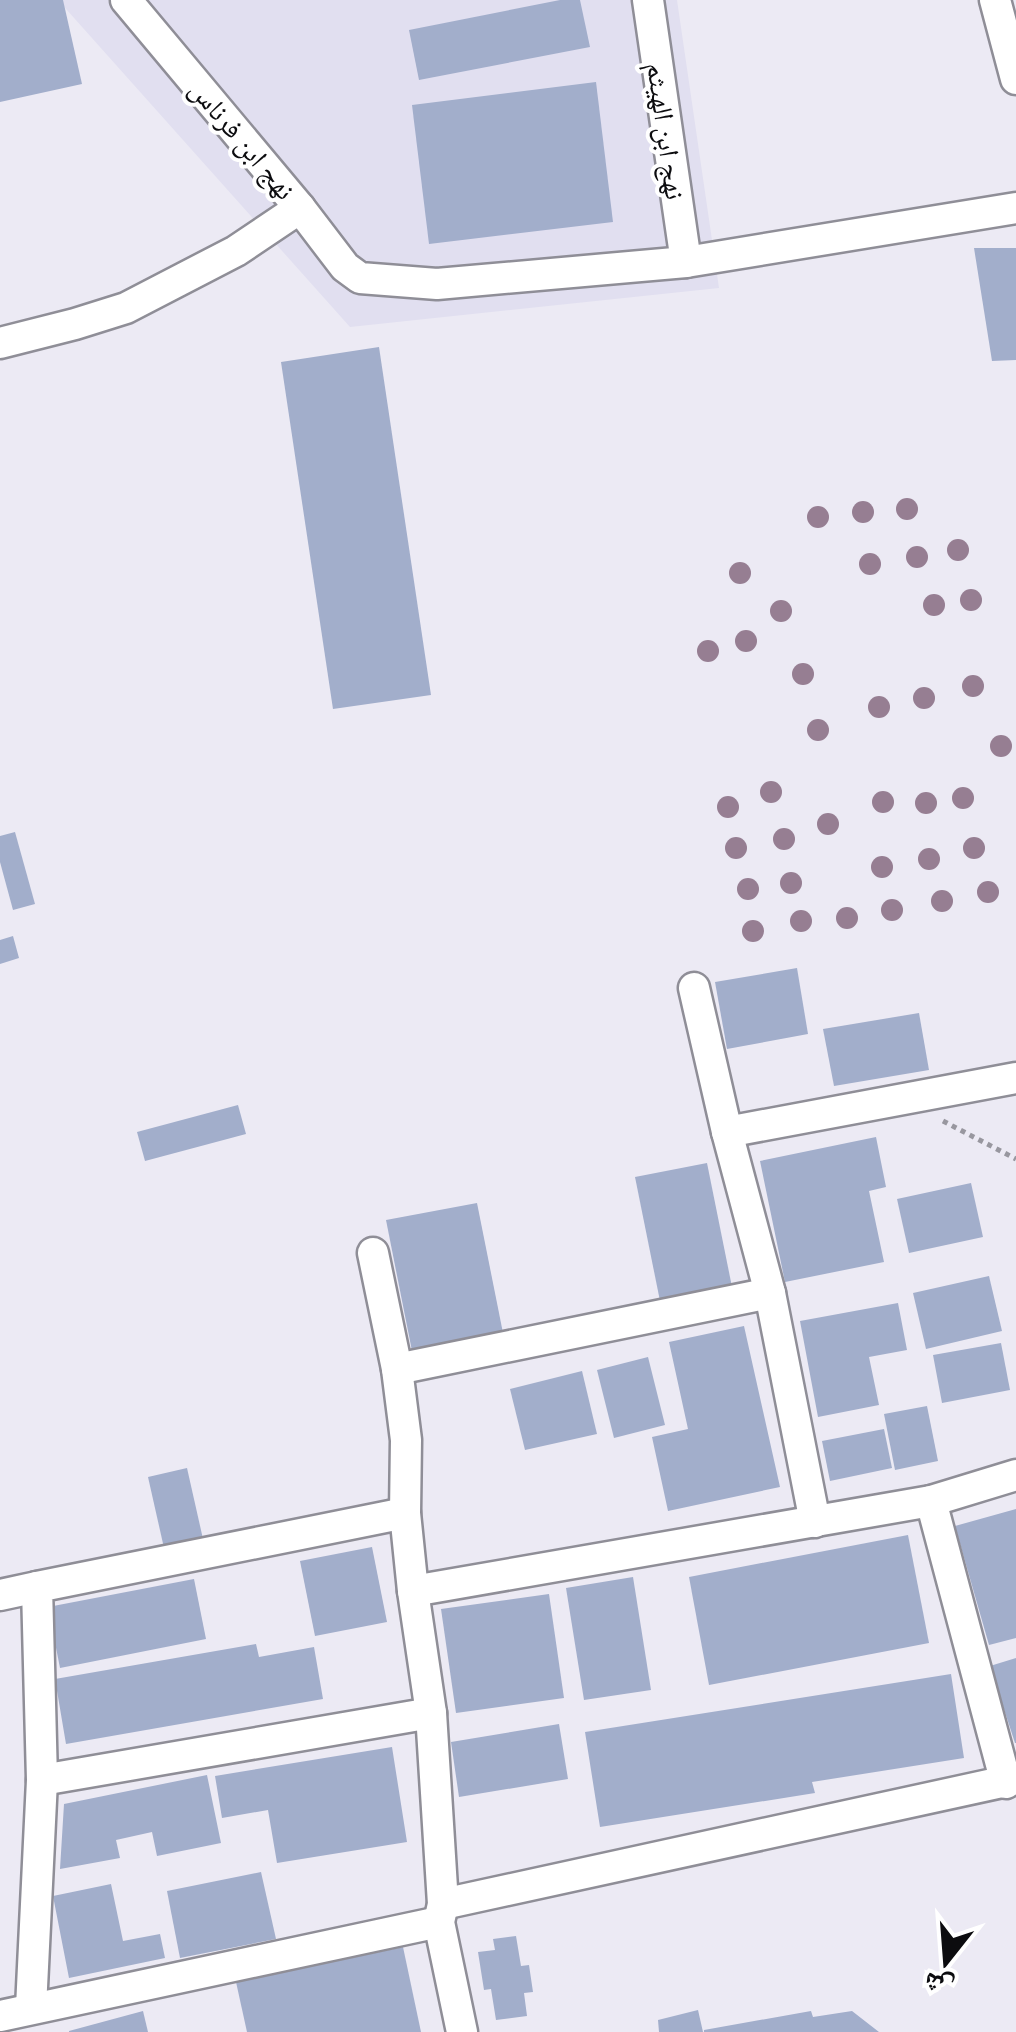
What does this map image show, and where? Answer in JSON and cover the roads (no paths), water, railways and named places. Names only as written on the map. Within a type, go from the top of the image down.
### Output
[{"type":"street","name":"نهج ابن فرناس","points":[[126,0],[345,267],[360,278],[436,284],[686,262]]},
{"type":"street","name":"نهج ابن الهيثم","points":[[648,0],[686,262]]},
{"type":"street","points":[[996,0],[1016,79]]},
{"type":"street","points":[[0,344],[126,308],[236,250],[300,208]]},
{"type":"street","points":[[686,262],[1016,208]]},
{"type":"street","points":[[694,988],[770,1294],[815,1522]]},
{"type":"street","points":[[727,1132],[1016,1078]]},
{"type":"street","points":[[373,1253],[397,1369],[406,1440],[406,1513],[431,1713],[441,1913],[462,2032]]},
{"type":"street","points":[[397,1369],[770,1294]]},
{"type":"street","points":[[413,1591],[932,1501],[1016,1475]]},
{"type":"street","points":[[0,2016],[1011,1781],[932,1501]]},
{"type":"street","points":[[0,1595],[406,1513]]},
{"type":"street","points":[[31,2008],[42,1780],[37,1587]]},
{"type":"street","points":[[42,1780],[431,1713]]}]
